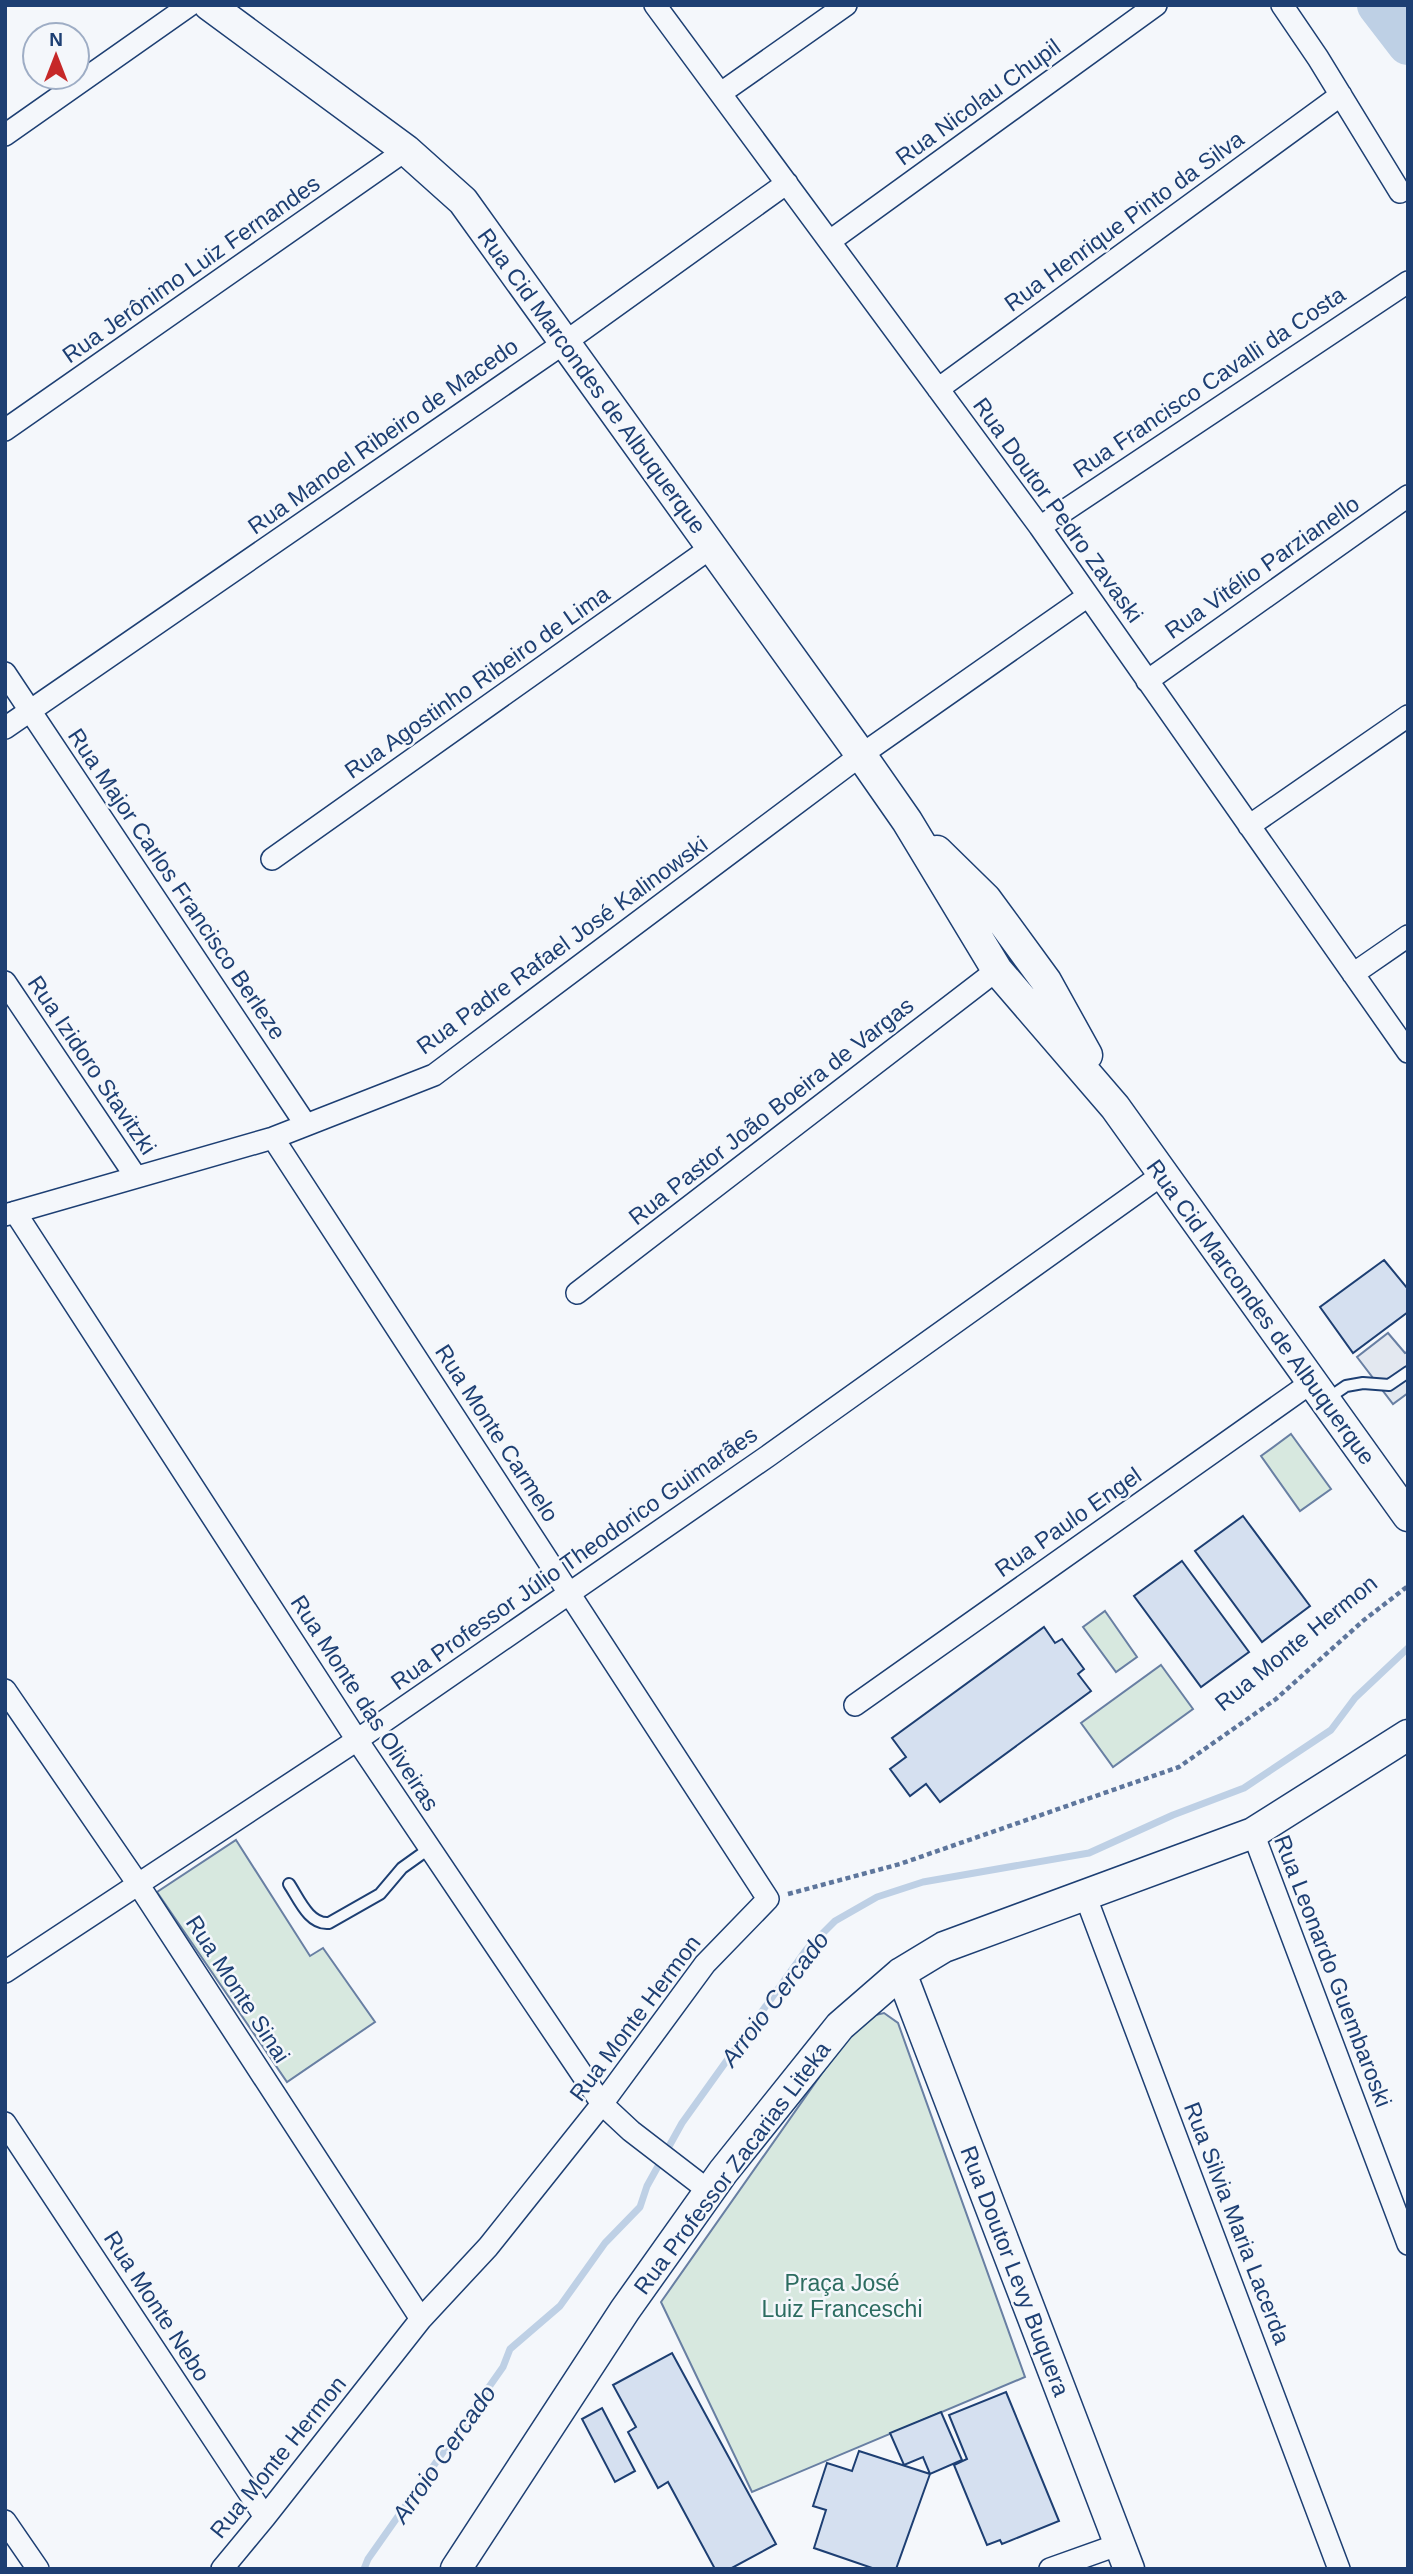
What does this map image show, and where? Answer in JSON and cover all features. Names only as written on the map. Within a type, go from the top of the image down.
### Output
[{"type":"street","points":[[5,135],[190,5]]},
{"type":"street","name":"Rua Cid Marcondes de Albuquerque","points":[[209,5],[407,150],[463,201],[861,755],[906,821],[996,970],[1115,1107],[1408,1516]]},
{"type":"street","name":"Rua Doutor Pedro Zavaski","points":[[655,5],[1040,527],[1408,1052]]},
{"type":"street","points":[[721,93],[846,5]]},
{"type":"street","name":"Rua Nicolau Chupil","points":[[830,241],[1156,5]]},
{"type":"street","points":[[1282,5],[1400,192]]},
{"type":"street","name":"Rua Henrique Pinto da Silva","points":[[938,389],[1341,95]]},
{"type":"street","name":"Rua Jerônimo Luiz Fernandes","points":[[5,430],[407,150]]},
{"type":"street","name":"Rua Manoel Ribeiro de Macedo","points":[[5,728],[564,342],[788,183]]},
{"type":"street","name":"Rua Francisco Cavalli da Costa","points":[[1040,527],[1408,282]]},
{"type":"street","name":"Rua Vitélio Parzianello","points":[[1147,681],[1408,496]]},
{"type":"street","name":"Rua Agostinho Ribeiro de Lima","points":[[272,859],[712,547]]},
{"type":"street","name":"Rua Padre Rafael José Kalinowski","points":[[10,1213],[273,1138],[434,1075],[861,755],[1088,596]]},
{"type":"street","name":"Rua Major Carlos Francisco Berleze","points":[[5,673],[306,1125]]},
{"type":"street","points":[[1249,826],[1408,716]]},
{"type":"street","name":"Rua Cid Marcondes de Albuquerque","points":[[906,821],[986,899],[1046,981],[1115,1107]]},
{"type":"street","points":[[1353,974],[1408,936]]},
{"type":"street","name":"Rua Pastor João Boeira de Vargas","points":[[577,1293],[996,970]]},
{"type":"street","name":"Rua Izidoro Stavitzki","points":[[5,982],[136,1177]]},
{"type":"street","name":"Rua Monte Carmelo","points":[[273,1138],[768,1899]]},
{"type":"street","name":"Rua Professor Júlio Theodorico Guimarães","points":[[5,1972],[357,1740],[768,1456],[1163,1174]]},
{"type":"street","name":"Rua Monte das Oliveiras","points":[[10,1213],[357,1740],[602,2104],[631,2131],[699,2182]]},
{"type":"street","name":"Rua Paulo Engel","points":[[855,1705],[1318,1391]]},
{"type":"street","name":"Rua Monte Sinai","points":[[5,1690],[138,1884],[421,2319]]},
{"type":"street","name":"Rua Professor Zacarias Liteka","points":[[456,2569],[625,2311],[699,2182],[840,2026],[901,1973],[944,1947],[1253,1833],[1408,1735]]},
{"type":"street","name":"Rua Leonardo Guembaroski","points":[[1253,1833],[1408,2244]]},
{"type":"street","name":"Rua Silvia Maria Lacerda","points":[[1085,1895],[1339,2569]]},
{"type":"street","name":"Rua Monte Hermon","points":[[222,2569],[421,2319],[488,2247],[602,2104],[705,1964],[768,1899]]},
{"type":"street","name":"Rua Doutor Levy Buquera","points":[[901,1973],[1125,2556]]},
{"type":"street","name":"Rua Monte Nebo","points":[[5,2123],[265,2517]]},
{"type":"street","points":[[5,2521],[38,2569]]},
{"type":"street","points":[[1050,2569],[1125,2556]]},
{"type":"lane","points":[[1318,1391],[1363,1383],[1390,1385],[1408,1371]]},
{"type":"lane","points":[[289,1884],[314,1921],[329,1923],[380,1894],[402,1868],[430,1849]]},
{"type":"path","name":"Rua Monte Hermon","points":[[768,1899],[900,1864],[1179,1767],[1276,1699],[1364,1620],[1408,1586]]},
{"type":"green space","points":[[1291,1434],[1331,1489],[1300,1511],[1261,1456]]},
{"type":"green space","points":[[1105,1611],[1137,1657],[1116,1672],[1083,1627]]},
{"type":"green space","points":[[1161,1665],[1193,1709],[1113,1767],[1081,1723]]},
{"type":"green space","points":[[236,1840],[310,1956],[323,1948],[375,2022],[287,2082],[157,1892]]},
{"type":"green space","name":"Praça José Luiz Franceschi","points":[[884,2013],[898,2023],[1025,2377],[752,2492],[661,2302],[853,2029],[867,2017]]},
{"type":"shaded area","points":[[1388,1333],[1405,1353],[1408,1352],[1408,1393],[1393,1404],[1357,1357]]},
{"type":"building","points":[[1384,1260],[1408,1289],[1408,1312],[1353,1353],[1320,1307]]},
{"type":"building","points":[[1243,1516],[1310,1606],[1262,1642],[1195,1551]]},
{"type":"building","points":[[1182,1561],[1249,1652],[1201,1687],[1134,1596]]},
{"type":"building","points":[[1044,1627],[1055,1643],[1062,1639],[1084,1669],[1078,1674],[1091,1691],[940,1802],[926,1784],[910,1796],[890,1769],[906,1757],[892,1738]]},
{"type":"building","points":[[672,2353],[776,2544],[730,2569],[715,2569],[668,2482],[658,2488],[628,2432],[636,2427],[613,2385]]},
{"type":"building","points":[[1006,2392],[1059,2521],[1002,2544],[1000,2540],[987,2545],[954,2465],[967,2459],[949,2415]]},
{"type":"building","points":[[602,2408],[635,2471],[615,2482],[582,2419]]},
{"type":"building","points":[[941,2412],[962,2460],[930,2474],[923,2457],[904,2465],[890,2433]]},
{"type":"building","points":[[859,2451],[930,2474],[896,2569],[875,2569],[814,2548],[826,2510],[813,2506],[827,2463],[852,2471]]},
{"type":"waterway","points":[[1378,5],[1408,44]]},
{"type":"waterway","name":"Arroio Cercado","points":[[364,2569],[368,2559],[503,2367],[510,2349],[560,2306],[605,2243],[640,2207],[647,2186],[682,2123],[806,1950],[835,1921],[877,1897],[923,1882],[1089,1853],[1173,1815],[1244,1788],[1331,1730],[1355,1698],[1408,1648]]}]
